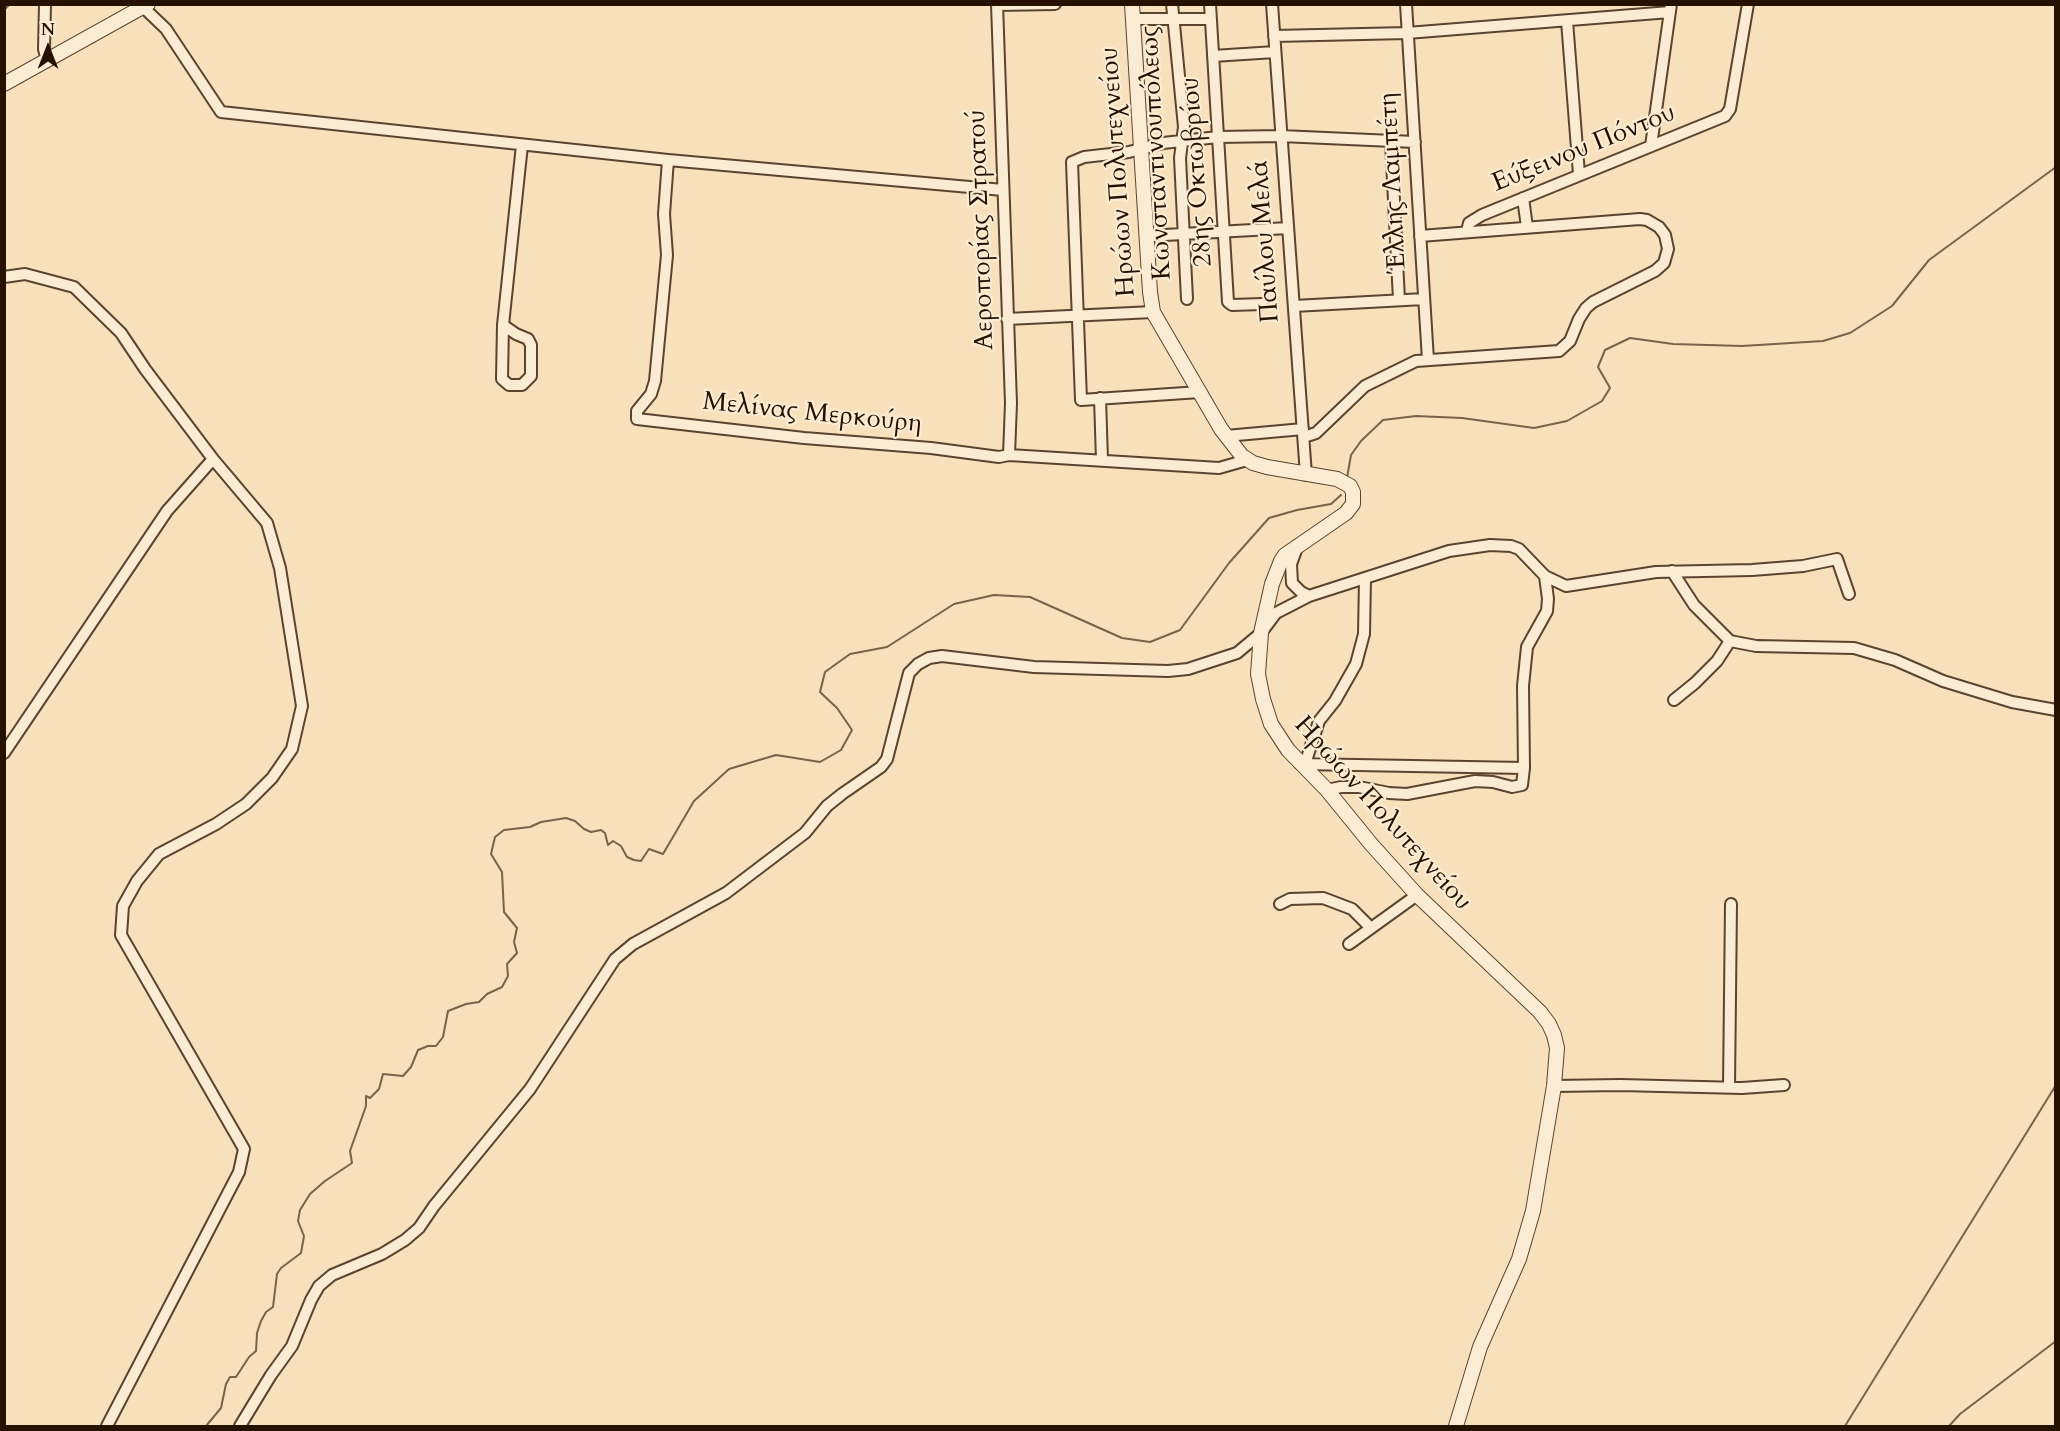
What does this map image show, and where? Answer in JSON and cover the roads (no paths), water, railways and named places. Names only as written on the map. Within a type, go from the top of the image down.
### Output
[{"type":"street","points":[[45,4],[44,49],[47,61]]},
{"type":"street","points":[[997,5],[1055,4]]},
{"type":"street","name":"Ηρώων Πολυτεχνείου","points":[[1132,4],[1149,292],[1154,312],[1226,436],[1247,460],[1267,467],[1337,479],[1347,483],[1353,492],[1351,507],[1342,516],[1285,555],[1272,584],[1261,633],[1258,674],[1271,724],[1288,750],[1327,790],[1417,895],[1540,1012],[1550,1024],[1557,1048],[1554,1086],[1533,1211],[1519,1259],[1480,1347],[1456,1426]]},
{"type":"street","name":"Κωνσταντινουπόλεως","points":[[1172,4],[1184,128],[1180,158],[1187,299]]},
{"type":"street","name":"28ης Οκτωβρίου","points":[[1210,4],[1229,303],[1232,305],[1262,304]]},
{"type":"street","name":"Παύλου Μελά","points":[[1272,4],[1306,475]]},
{"type":"street","name":"Έλλης Λαμπέτη","points":[[1406,4],[1428,360]]},
{"type":"street","name":"Εύξεινου Πόντου","points":[[1467,231],[1467,225],[1475,218],[1725,116],[1730,109],[1748,4]]},
{"type":"street","name":"Αεροπορίας Στρατού","points":[[997,5],[1011,402],[1009,454]]},
{"type":"street","points":[[4,84],[145,6],[166,29],[221,112],[668,160],[1003,190]]},
{"type":"street","points":[[1274,36],[1407,33],[1568,21],[1671,8],[1651,146]]},
{"type":"street","points":[[1133,19],[1211,20]]},
{"type":"street","points":[[1568,21],[1579,174]]},
{"type":"street","points":[[1213,56],[1275,52]]},
{"type":"street","points":[[1200,392],[1081,400],[1071,163],[1077,158],[1141,149],[1163,142],[1218,137],[1281,136],[1414,142]]},
{"type":"street","points":[[1391,141],[1400,300]]},
{"type":"street","points":[[503,325],[513,333],[528,339],[531,345],[531,376],[522,385],[509,385],[502,379],[503,325],[522,145]]},
{"type":"street","name":"Μελίνας Μερκούρη","points":[[668,160],[664,214],[667,255],[656,381],[651,394],[638,409],[637,419],[804,438],[931,448],[999,457],[1009,454],[1219,468],[1247,460]]},
{"type":"street","points":[[1523,198],[1527,227]]},
{"type":"street","points":[[1226,436],[1316,433],[1365,386],[1416,361],[1559,351],[1570,341],[1581,315],[1589,305],[1661,267],[1667,256],[1668,245],[1659,227],[1640,219],[1420,236]]},
{"type":"street","points":[[1147,236],[1288,228]]},
{"type":"street","points":[[4,277],[25,274],[74,287],[121,333],[145,369],[213,459],[267,523],[280,568],[302,706],[292,749],[272,778],[246,804],[216,824],[159,854],[137,881],[123,906],[122,935],[244,1149],[239,1172],[107,1426]]},
{"type":"street","points":[[1294,306],[1424,299]]},
{"type":"street","points":[[1007,319],[1154,312]]},
{"type":"street","points":[[1100,398],[1102,460]]},
{"type":"street","points":[[4,753],[167,511],[213,459]]},
{"type":"street","points":[[1299,545],[1291,564],[1292,583],[1309,596]]},
{"type":"street","points":[[240,1426],[292,1346],[319,1286],[332,1275],[382,1254],[419,1228],[434,1206],[530,1089],[615,959],[633,944],[726,893],[805,833],[827,806],[881,767],[887,759],[909,673],[929,658],[942,656],[1034,667],[1168,671],[1188,669],[1237,653],[1261,633],[1276,613],[1309,596],[1449,551],[1490,545],[1519,549],[1545,576],[1566,586],[1656,572],[1803,566],[1837,559],[1849,594]]},
{"type":"street","points":[[1672,571],[1694,605],[1730,641],[1764,647],[1854,648],[1895,660],[1943,681],[2012,702],[2055,711]]},
{"type":"street","points":[[1327,790],[1359,787],[1407,794],[1463,782],[1485,780],[1517,787],[1522,785],[1524,768],[1522,686],[1527,647],[1547,611],[1545,576]]},
{"type":"street","points":[[1365,579],[1364,634],[1356,664],[1335,701],[1319,722],[1305,766],[1524,768]]},
{"type":"street","points":[[1674,700],[1717,661],[1727,649],[1730,641]]},
{"type":"street","points":[[1349,944],[1417,895]]},
{"type":"street","points":[[1280,904],[1290,899],[1323,898],[1352,909],[1371,928]]},
{"type":"street","points":[[1729,1087],[1731,904]]},
{"type":"street","points":[[1554,1086],[1784,1086]]},
{"type":"waterway","points":[[4,10],[10,4]]},
{"type":"waterway","points":[[1347,478],[1351,455],[1361,441],[1383,420],[1416,416],[1462,418],[1534,428],[1567,421],[1602,401],[1610,388],[1598,367],[1605,350],[1630,338],[1673,344],[1742,346],[1823,341],[1850,333],[1892,306],[1929,260],[2056,167]]},
{"type":"waterway","points":[[206,1426],[221,1408],[226,1384],[230,1377],[236,1377],[249,1357],[256,1351],[257,1333],[261,1321],[266,1312],[273,1307],[277,1274],[281,1268],[301,1253],[304,1236],[298,1221],[300,1210],[310,1194],[352,1163],[350,1151],[366,1106],[366,1096],[370,1098],[379,1089],[383,1074],[403,1076],[411,1067],[418,1050],[436,1046],[443,1037],[448,1011],[479,1002],[487,994],[502,987],[508,976],[507,964],[517,953],[514,942],[517,928],[504,912],[502,872],[491,854],[495,837],[504,830],[530,827],[541,822],[566,818],[591,832],[601,830],[605,833],[608,845],[613,841],[621,846],[627,857],[634,860],[641,861],[649,849],[663,854],[694,801],[729,769],[776,755],[820,762],[841,750],[852,730],[837,708],[820,692],[825,672],[850,654],[887,647],[954,604],[994,595],[1030,597],[1122,638],[1150,642],[1180,630],[1229,563],[1269,518],[1331,504],[1341,495]]},
{"type":"waterway","points":[[1845,1426],[2056,1085]]},
{"type":"waterway","points":[[1949,1426],[1960,1414],[2056,1341]]}]
